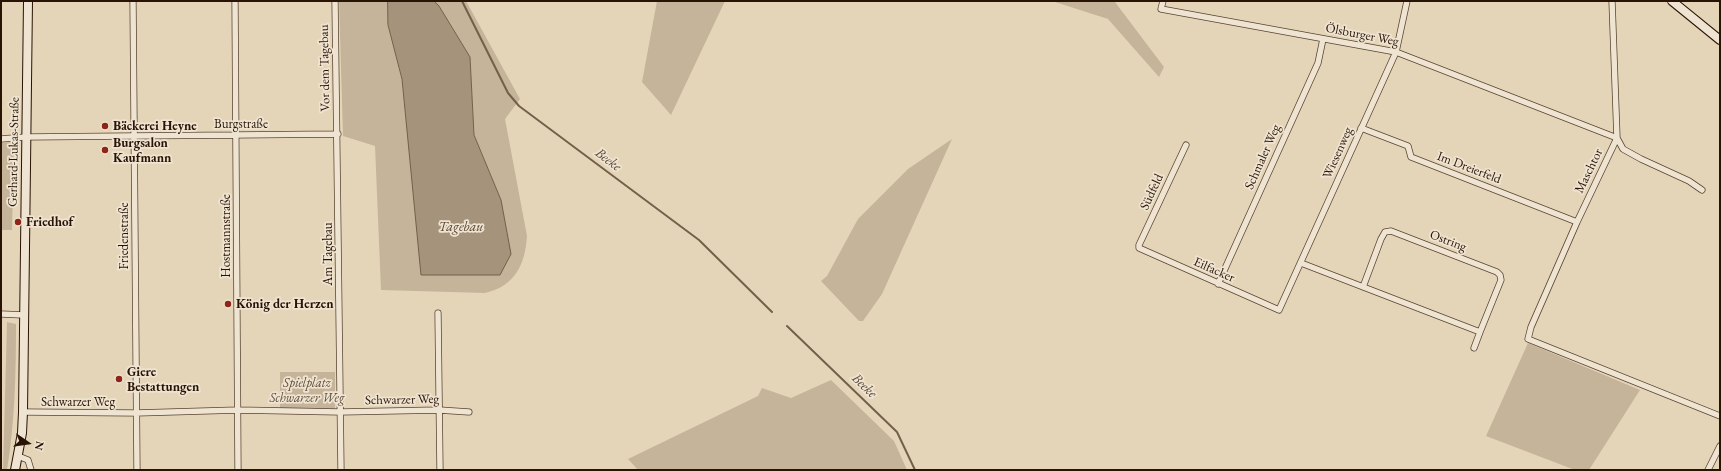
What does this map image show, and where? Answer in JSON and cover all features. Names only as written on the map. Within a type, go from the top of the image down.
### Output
[{"type":"street","name":"Gerhard-Lukas-Straße","points":[[15,470],[23,412],[28,1]]},
{"type":"street","name":"Friedenstraße","points":[[133,1],[137,470]]},
{"type":"street","name":"Hostmannstraße","points":[[235,1],[238,470]]},
{"type":"street","name":"Vor dem Tagebau","points":[[335,1],[338,134]]},
{"type":"street","name":"Ölsburger Weg","points":[[1163,1],[1161,9],[1396,52],[1617,138]]},
{"type":"street","name":"Wiesenweg","points":[[1279,310],[1396,52],[1407,1]]},
{"type":"street","name":"Maschtor","points":[[1612,1],[1617,138],[1577,222],[1531,327],[1528,339],[1720,416]]},
{"type":"street","points":[[1672,1],[1720,40]]},
{"type":"street","name":"Schmaler Weg","points":[[1218,284],[1318,63],[1323,39]]},
{"type":"street","name":"Im Dreierfeld","points":[[1361,128],[1408,146],[1410,157],[1577,222]]},
{"type":"street","name":"Burgstraße","points":[[1,138],[134,135],[338,134]]},
{"type":"street","name":"Am Tagebau","points":[[338,134],[341,470]]},
{"type":"street","points":[[1617,138],[1623,149],[1689,181],[1702,190]]},
{"type":"street","name":"Südfeld","points":[[1139,248],[1139,245],[1186,145]]},
{"type":"street","name":"Ostring","points":[[1363,287],[1381,239],[1385,232],[1391,231],[1497,272],[1500,275],[1501,280],[1474,348]]},
{"type":"street","name":"Eilfacker","points":[[1139,248],[1279,310]]},
{"type":"street","points":[[1301,263],[1480,332]]},
{"type":"street","points":[[438,313],[440,470]]},
{"type":"street","points":[[1,314],[24,315]]},
{"type":"street","name":"Schwarzer Weg","points":[[23,412],[136,413],[238,410],[340,412],[439,410],[469,412]]},
{"type":"street","points":[[1708,470],[1720,446]]},
{"type":"street","points":[[18,456],[28,460],[31,470]]},
{"type":"green space","points":[[339,1],[388,1],[388,25],[402,79],[408,128],[501,200],[474,135],[470,57],[439,6],[434,1],[466,1],[520,99],[505,119],[527,236],[521,265],[511,280],[504,285],[485,293],[381,290],[375,146],[343,136]]},
{"type":"green space","points":[[657,1],[725,1],[671,115],[642,82]]},
{"type":"green space","points":[[1052,1],[1115,2],[1164,67],[1159,77],[1108,19]]},
{"type":"green space","points":[[952,139],[882,294],[863,321],[859,321],[821,281],[827,276],[858,219],[908,169]]},
{"type":"green space","points":[[14,142],[12,230],[1,230],[1,143]]},
{"type":"green space","points":[[7,322],[16,324],[16,361],[12,434],[7,470],[3,469]]},
{"type":"green space","points":[[1528,343],[1640,390],[1589,470],[1575,470],[1486,436]]},
{"type":"green space","name":"Spielplatz Schwarzer Weg","points":[[280,372],[335,372],[335,410],[280,410]]},
{"type":"green space","points":[[831,380],[894,441],[907,470],[638,470],[628,459],[758,396],[762,388],[791,398]]},
{"type":"water","name":"Tagebau","points":[[388,1],[434,1],[439,6],[470,57],[474,135],[501,200],[511,254],[500,275],[421,275],[402,79],[388,25]]},
{"type":"waterway","name":"Beeke","points":[[462,1],[508,93],[519,106],[699,240],[772,312]]},
{"type":"waterway","name":"Beeke","points":[[787,326],[897,432],[915,470]]},
{"type":"place","name":"Bäckerei Heyne","points":[[105,126]]},
{"type":"place","name":"Burgsalon Kaufmann","points":[[105,150]]},
{"type":"place","name":"Friedhof","points":[[18,222]]},
{"type":"place","name":"König der Herzen","points":[[228,304]]},
{"type":"place","name":"Giere Bestattungen","points":[[119,379]]}]
